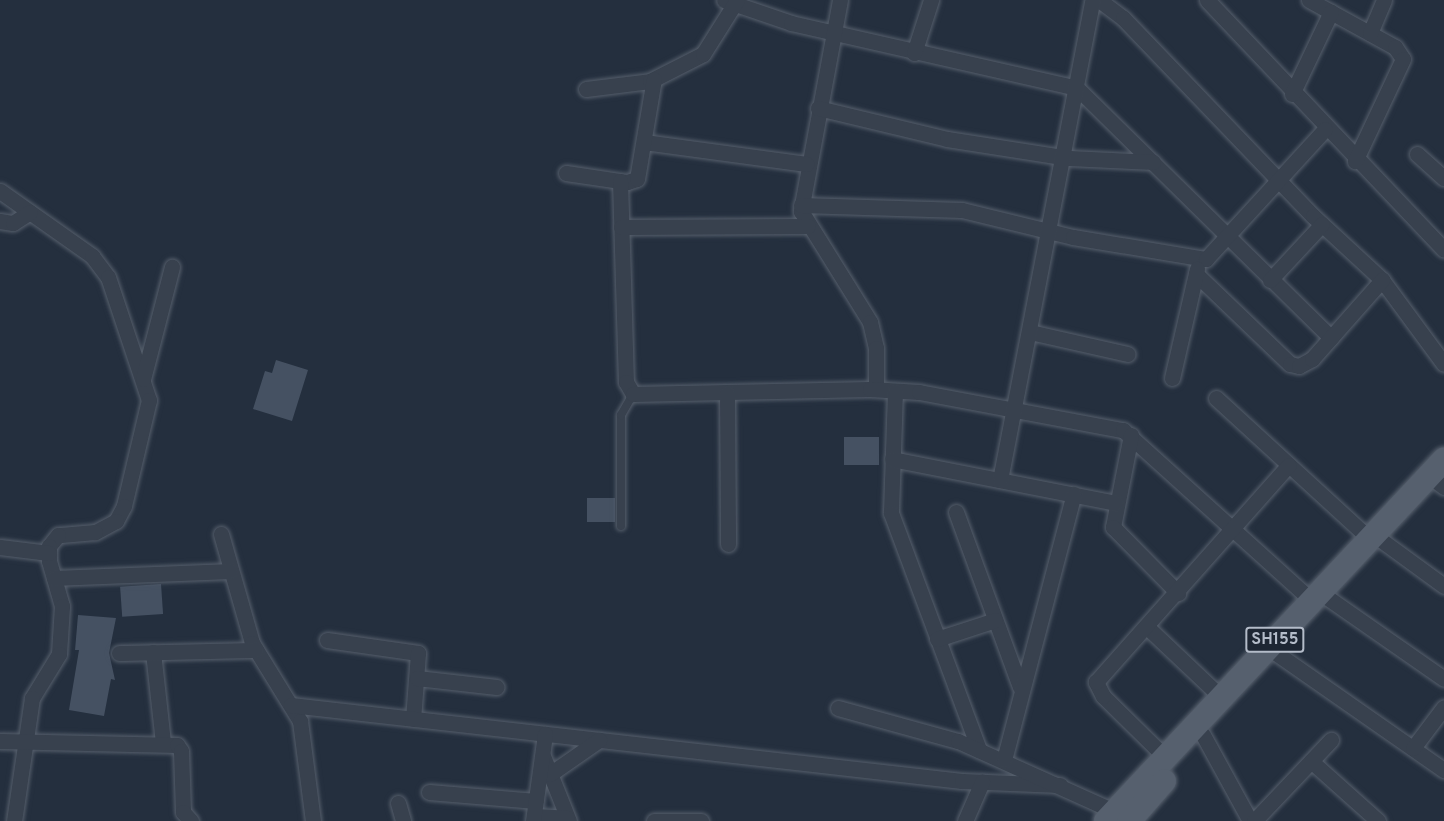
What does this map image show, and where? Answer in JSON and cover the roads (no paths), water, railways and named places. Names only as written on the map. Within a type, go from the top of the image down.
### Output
[{"type":"main road","name":"SH155","points":[[1116,818],[1203,735],[1375,539],[1442,475]]},
{"type":"main road","name":"SH155","points":[[1116,818],[1165,757],[1221,697],[1320,600]]},
{"type":"street","points":[[840,0],[801,205],[808,226],[870,322],[876,348],[876,389]]},
{"type":"street","points":[[914,53],[931,0]]},
{"type":"street","points":[[1000,480],[1050,231],[1092,0]]},
{"type":"street","points":[[1099,0],[1123,18],[1281,183],[1382,280],[1444,364]]},
{"type":"street","points":[[1309,0],[1395,47],[1403,59],[1355,161]]},
{"type":"street","points":[[1370,33],[1384,0]]},
{"type":"street","points":[[586,89],[654,79],[704,54],[733,1],[832,33],[1077,88],[1331,338]]},
{"type":"street","points":[[1209,1],[1355,161],[1444,250]]},
{"type":"street","points":[[1292,94],[1331,12]]},
{"type":"street","points":[[566,173],[620,181],[637,179],[654,79]]},
{"type":"street","points":[[818,108],[947,139],[1063,157],[1153,162]]},
{"type":"street","points":[[1172,378],[1198,267],[1281,183],[1325,129]]},
{"type":"street","points":[[644,142],[807,164]]},
{"type":"street","points":[[1417,154],[1444,178]]},
{"type":"street","points":[[620,181],[626,382],[633,393],[876,389],[1105,424],[1131,435],[1235,530],[1320,600],[1444,679]]},
{"type":"street","points":[[0,190],[92,256],[108,277],[120,307],[125,338],[143,379],[148,416],[124,507],[105,529],[58,535],[49,553],[62,606],[59,654],[32,698],[23,741],[14,821]]},
{"type":"street","points":[[801,205],[963,210],[1198,267],[1290,364],[1306,364],[1382,280]]},
{"type":"street","points":[[0,221],[13,223],[30,212]]},
{"type":"street","points":[[1270,280],[1322,224]]},
{"type":"street","points":[[621,227],[808,226]]},
{"type":"street","points":[[143,379],[172,267]]},
{"type":"street","points":[[1030,332],[1128,354]]},
{"type":"street","points":[[895,391],[891,513],[979,750]]},
{"type":"street","points":[[727,393],[728,544]]},
{"type":"street","points":[[1216,399],[1375,539],[1444,586]]},
{"type":"street","points":[[1131,435],[1116,502],[1115,533],[1178,593]]},
{"type":"street","points":[[892,459],[1116,502]]},
{"type":"street","points":[[1165,757],[1096,688],[1099,677],[1235,530],[1289,465]]},
{"type":"street","points":[[1004,760],[1020,687],[1074,494]]},
{"type":"street","points":[[956,512],[1020,687]]},
{"type":"street","points":[[221,534],[242,619],[256,650],[291,705],[305,738],[313,821]]},
{"type":"street","points":[[0,547],[49,553]]},
{"type":"street","points":[[54,578],[230,571]]},
{"type":"street","points":[[937,639],[995,620]]},
{"type":"street","points":[[1147,627],[1221,697]]},
{"type":"street","points":[[327,640],[413,650],[419,659],[413,719]]},
{"type":"street","points":[[119,653],[256,650]]},
{"type":"street","points":[[153,652],[163,743]]},
{"type":"street","points":[[1276,652],[1444,770]]},
{"type":"street","points":[[417,678],[496,687]]},
{"type":"street","points":[[291,705],[982,782],[1060,785]]},
{"type":"street","points":[[1413,748],[1444,707]]},
{"type":"street","points":[[838,708],[979,750],[1060,785],[1116,818]]},
{"type":"street","points":[[534,813],[545,734]]},
{"type":"street","points":[[1203,735],[1252,821],[1330,740]]},
{"type":"street","points":[[550,774],[599,740]]},
{"type":"street","points":[[0,741],[177,745],[181,751],[183,812],[191,821]]},
{"type":"street","points":[[542,753],[568,819]]},
{"type":"street","points":[[1311,761],[1378,821]]},
{"type":"street","points":[[965,821],[982,782]]},
{"type":"street","points":[[429,792],[568,819]]},
{"type":"street","points":[[398,803],[403,821]]},
{"type":"street","points":[[654,821],[701,821]]},
{"type":"lane","points":[[621,526],[621,415],[633,393]]}]
